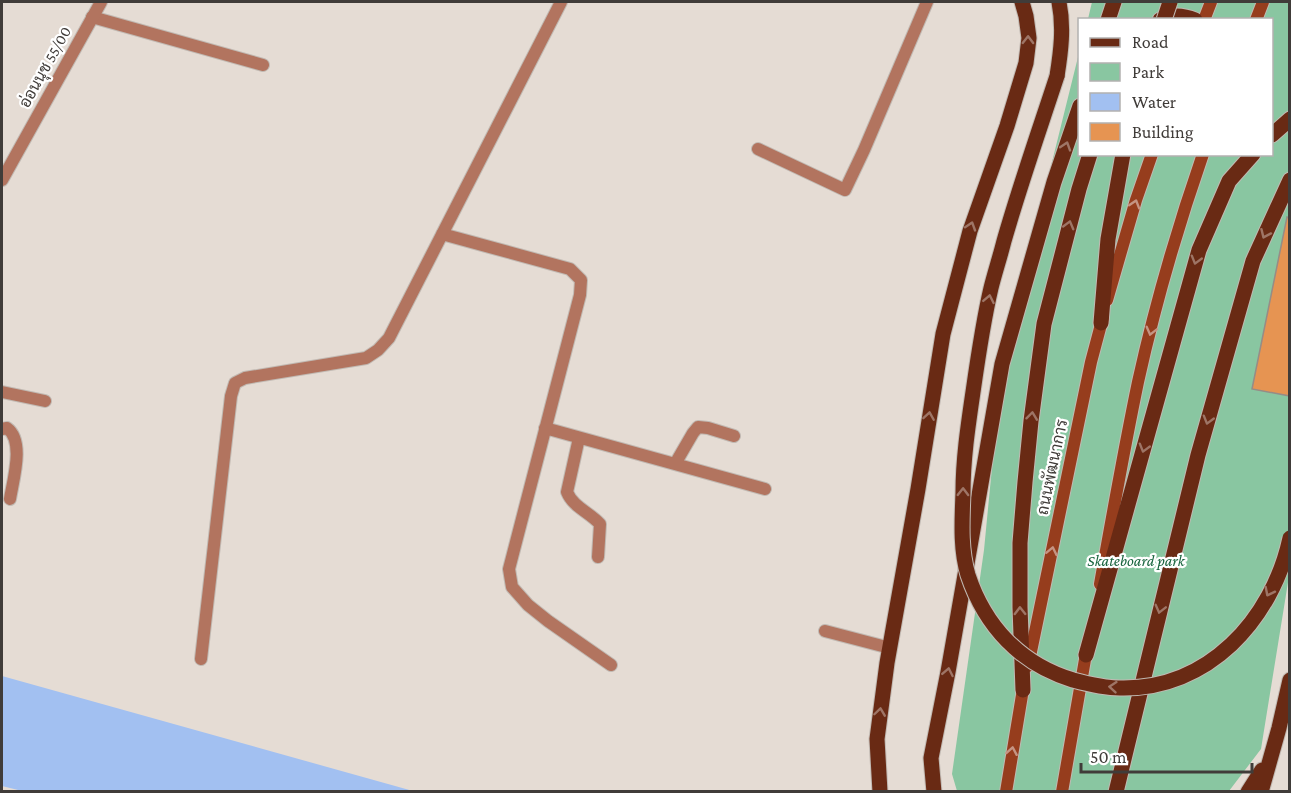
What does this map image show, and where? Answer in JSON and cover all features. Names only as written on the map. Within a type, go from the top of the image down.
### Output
[{"type":"main road","points":[[880,792],[877,739],[890,648],[943,334],[970,231],[1026,63],[1029,38],[1022,2]]},
{"type":"main road","points":[[1059,2],[1062,44],[1057,76],[1013,209],[992,286],[979,348],[963,464],[963,551],[968,573],[978,597],[996,628],[1006,640],[1036,665],[1061,676],[1089,684],[1120,688],[1163,683],[1194,672],[1210,662],[1247,630],[1279,574],[1290,538]]},
{"type":"main road","points":[[1104,2],[1107,18]]},
{"type":"main road","points":[[1108,18],[1114,2]]},
{"type":"main road","points":[[1163,18],[1170,2]]},
{"type":"main road","points":[[1205,18],[1211,2]]},
{"type":"main road","points":[[1257,18],[1263,2]]},
{"type":"main road","points":[[1165,18],[1169,15],[1190,18]]},
{"type":"main road","points":[[934,792],[931,758],[1002,364],[1054,182],[1078,112]]},
{"type":"main road","points":[[1273,134],[1290,119]]},
{"type":"main road","points":[[1023,690],[1020,543],[1031,421],[1044,324],[1089,156]]},
{"type":"main road","points":[[1101,323],[1108,240],[1123,156]]},
{"type":"main road","name":"ถนนพัฒนาการ","points":[[1006,792],[1019,710],[1092,362],[1136,200],[1151,156]]},
{"type":"main road","points":[[1062,792],[1138,383],[1162,285],[1202,156]]},
{"type":"main road","points":[[1086,655],[1199,250],[1240,156]]},
{"type":"main road","points":[[1229,182],[1251,156]]},
{"type":"main road","points":[[1116,792],[1197,454],[1253,261],[1290,180]]},
{"type":"main road","points":[[1261,792],[1290,680]]},
{"type":"main road","points":[[877,739],[892,792]]},
{"type":"main road","points":[[1248,792],[1270,758]]},
{"type":"street","name":"อ่อนนุช 55/00","points":[[2,180],[100,2]]},
{"type":"street","points":[[201,659],[231,396],[235,383],[245,378],[366,358],[378,350],[389,338],[561,2]]},
{"type":"street","points":[[758,148],[845,190],[927,2]]},
{"type":"street","points":[[92,17],[263,65]]},
{"type":"street","points":[[442,234],[570,269],[581,280],[580,295],[509,569],[512,587],[534,611],[611,665]]},
{"type":"street","points":[[2,392],[45,401]]},
{"type":"street","points":[[675,464],[698,427],[734,436]]},
{"type":"street","points":[[2,429],[7,428],[13,432],[17,450],[10,500]]},
{"type":"street","points":[[545,428],[765,489]]},
{"type":"street","points":[[579,438],[567,492],[570,500],[600,524],[598,557]]},
{"type":"street","points":[[825,631],[890,648]]},
{"type":"green space","name":"Skateboard park","points":[[1092,2],[1289,2],[1290,570],[1261,749],[1229,791],[957,791],[952,774],[984,550],[1002,364],[1078,57],[1078,156],[1273,156],[1273,18],[1088,18]]},
{"type":"water","points":[[2,676],[413,791],[26,792],[2,786]]},
{"type":"building","points":[[1287,217],[1290,218],[1290,396],[1252,389]]}]
